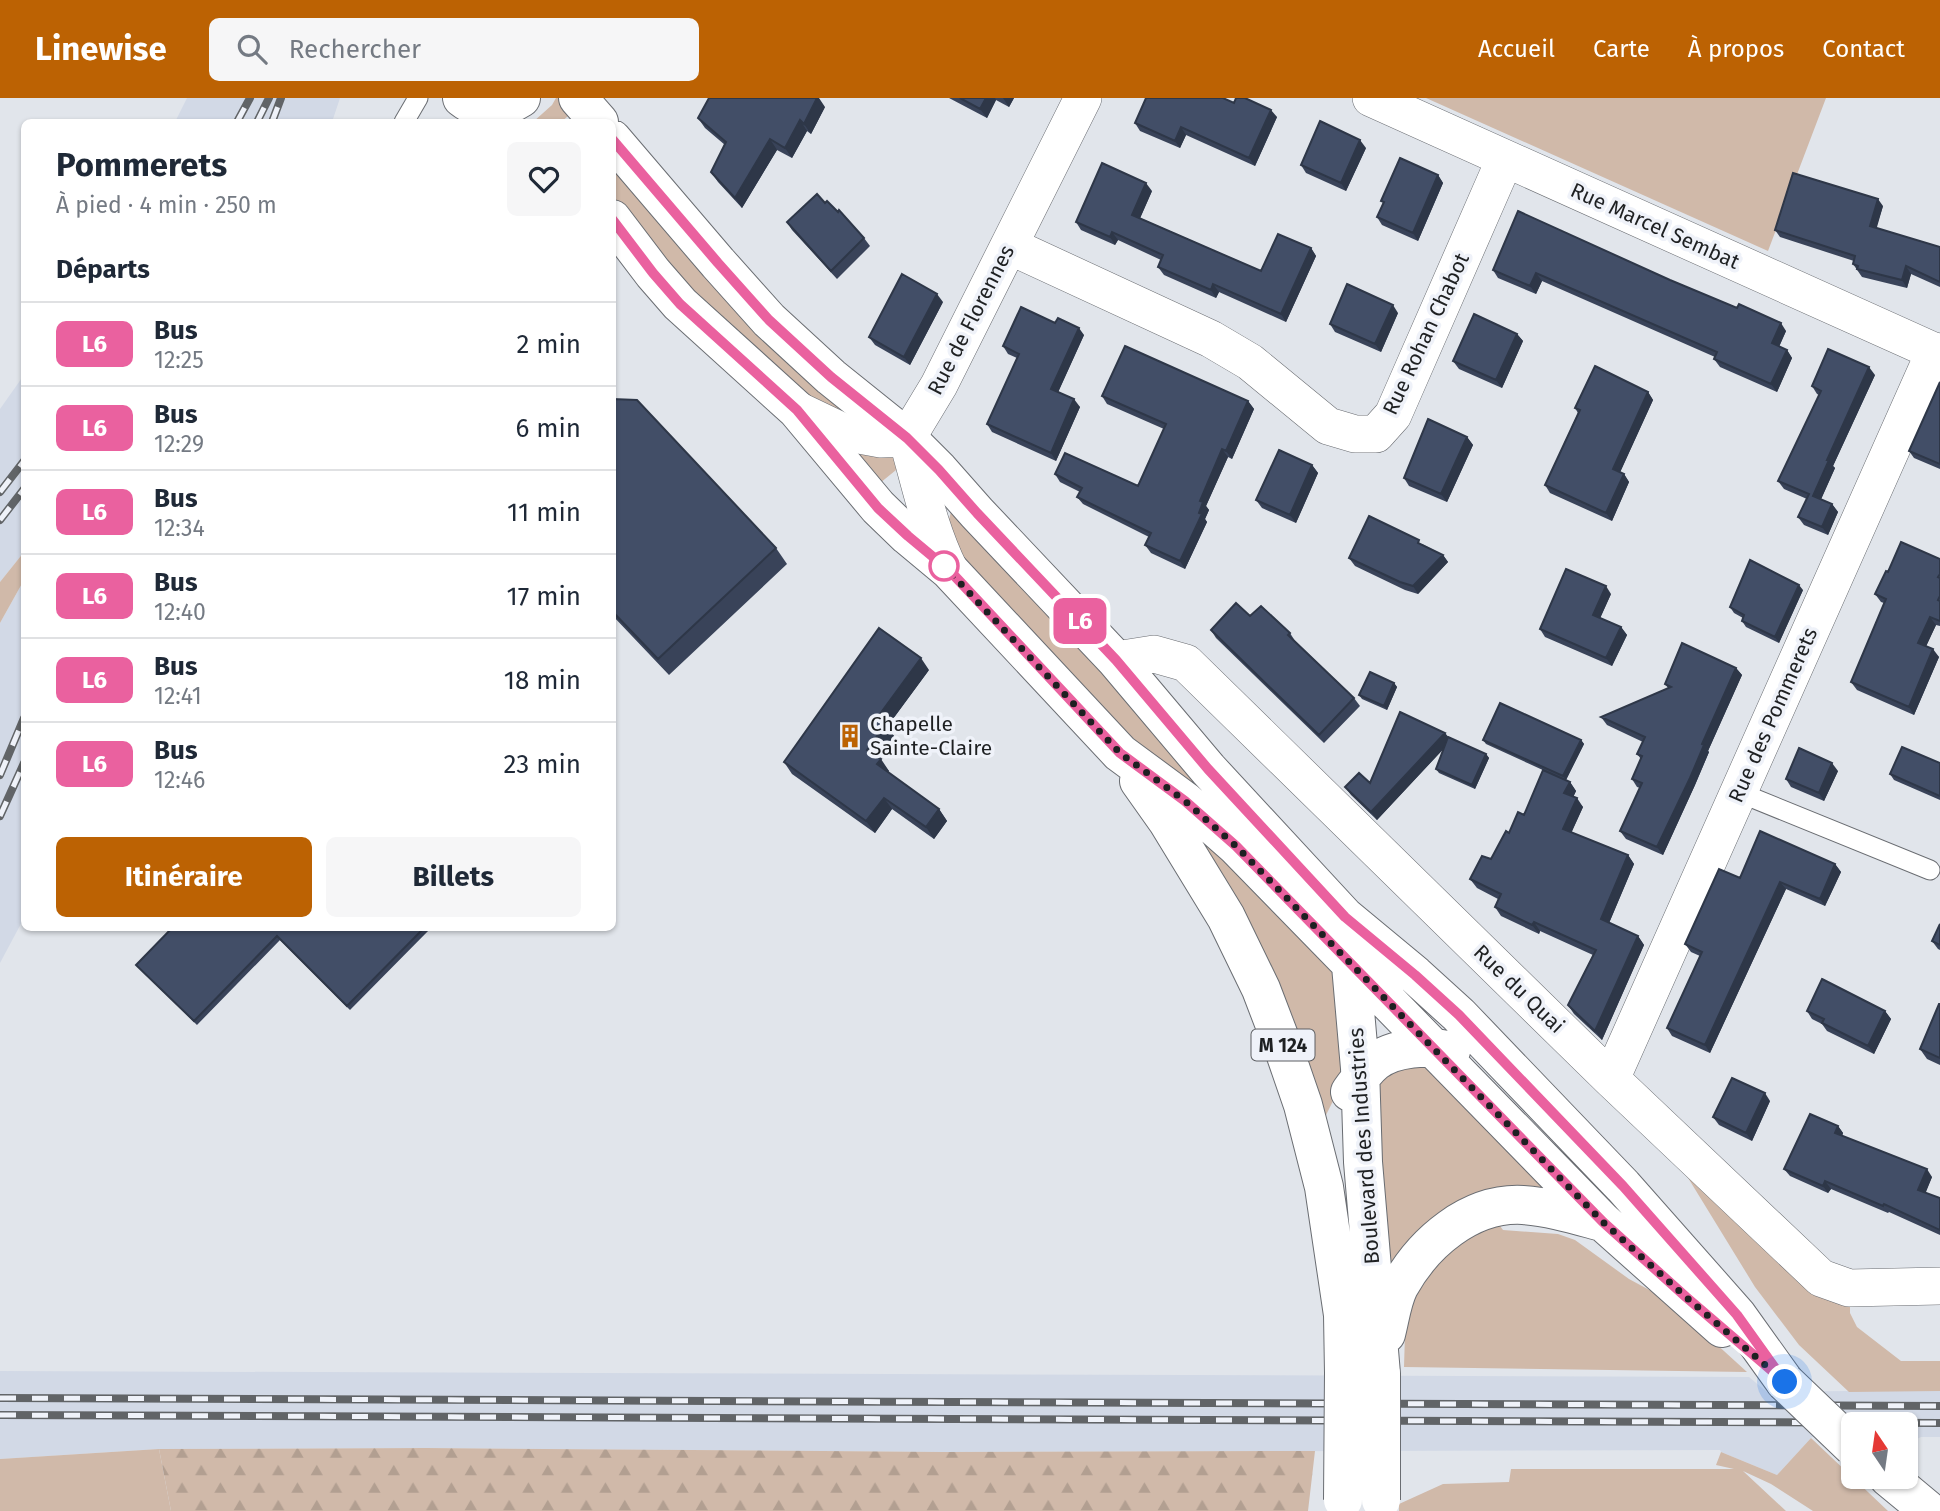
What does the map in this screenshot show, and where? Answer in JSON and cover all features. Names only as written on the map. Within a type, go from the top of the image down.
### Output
[{"type":"main road","points":[[578,98],[596,119]]},
{"type":"main road","points":[[616,143],[769,320],[839,384],[907,438],[1116,660],[1208,769],[1345,917],[1442,999],[1623,1186],[1737,1315],[1785,1382]]},
{"type":"main road","points":[[616,224],[680,304],[797,410],[878,508],[950,571],[1120,753],[1185,801],[1236,846],[1603,1222],[1785,1382],[1841,1436]]},
{"type":"main road","name":"Boulevard des Industries","points":[[1120,753],[1168,822],[1226,917],[1261,989],[1299,1092],[1324,1187],[1343,1315],[1363,1373]]},
{"type":"main road","name":"Boulevard des Industries","points":[[1345,917],[1349,936],[1360,1077],[1363,1162],[1363,1373],[1381,1505]]},
{"type":"main road","name":"M 124","points":[[1324,1187],[1332,1146],[1350,1093],[1360,1077],[1377,1060],[1399,1052],[1433,1048],[1467,1055],[1516,1075]]},
{"type":"main road","name":"Boulevard des Industries","points":[[1343,1505],[1363,1373],[1386,1333],[1398,1290],[1414,1263],[1449,1228],[1474,1213],[1501,1207],[1521,1205],[1553,1209],[1603,1222]]},
{"type":"main road","points":[[1902,1489],[1929,1511]]},
{"type":"street","name":"Rue de Florennes","points":[[907,438],[939,385],[1083,98]]},
{"type":"street","name":"Rue Marcel Sembat","points":[[1371,98],[1937,352]]},
{"type":"street","name":"Rue Rohan Chabot","points":[[1010,246],[1212,339],[1250,362],[1328,426],[1355,434],[1376,433],[1393,415],[1505,159]]},
{"type":"street","name":"Rue des Pommerets","points":[[1611,1079],[1937,352]]},
{"type":"street","points":[[797,410],[843,432],[881,439],[907,438],[930,522],[950,571]]},
{"type":"street","name":"Rue du Quai","points":[[1116,660],[1154,654],[1186,663],[1611,1079],[1821,1278],[1849,1288],[1940,1286]]},
{"type":"lane","points":[[406,119],[418,98]]},
{"type":"lane","points":[[1738,792],[1930,870]]},
{"type":"shaded area","points":[[187,98],[340,98],[333,119],[176,119]]},
{"type":"shaded area","points":[[21,379],[21,556],[0,582],[0,409]]},
{"type":"shaded area","points":[[21,585],[21,924],[0,963],[0,623]]},
{"type":"shaded area","points":[[0,1371],[1749,1377],[1767,1392],[1940,1390],[1940,1437],[1918,1438],[1918,1412],[1841,1412],[1841,1436],[1812,1437],[1777,1475],[1720,1450],[943,1452],[159,1449],[0,1459]]},
{"type":"green space","points":[[556,98],[562,98],[574,111],[565,119],[536,119]]},
{"type":"green space","points":[[1426,98],[1826,98],[1768,251]]},
{"type":"green space","points":[[616,156],[843,406],[830,415],[686,289],[616,202]]},
{"type":"green space","points":[[827,431],[888,448],[901,466],[880,483]]},
{"type":"green space","points":[[951,512],[1315,899],[1157,761],[1107,713],[963,559],[947,527]]},
{"type":"green space","points":[[21,556],[21,585],[0,623],[0,582]]},
{"type":"green space","points":[[1199,835],[1339,967],[1344,1079],[1325,1117],[1303,1044],[1278,982],[1241,907]]},
{"type":"green space","points":[[1430,1059],[1552,1193],[1393,1281],[1372,1090],[1381,1076]]},
{"type":"green space","points":[[1682,1168],[1850,1299],[1850,1313],[1857,1327],[1901,1361],[1940,1361],[1940,1391],[1849,1392],[1799,1345],[1755,1287]]},
{"type":"green space","points":[[1497,1222],[1503,1230],[1558,1234],[1575,1240],[1629,1279],[1668,1300],[1747,1372],[1404,1367],[1409,1307],[1435,1260]]},
{"type":"green space","points":[[1811,1438],[1841,1466],[1841,1489],[1865,1489],[1888,1511],[1813,1511],[1771,1484],[1743,1471],[1786,1511],[1399,1511],[1399,1504],[1443,1484],[1509,1482],[1511,1469],[1734,1469],[1716,1465],[1721,1452],[1777,1475]]},
{"type":"green space","points":[[159,1449],[171,1511],[0,1511],[0,1459]]},
{"type":"green space","points":[[159,1449],[943,1452],[1315,1451],[1308,1511],[171,1511]]},
{"type":"building","points":[[709,98],[817,98],[804,124],[800,120],[785,148],[770,139],[735,198],[711,172],[726,142],[698,118]]},
{"type":"building","points":[[960,98],[986,98],[980,109]]},
{"type":"building","points":[[1146,98],[1223,98],[1234,103],[1236,98],[1245,98],[1271,110],[1249,158],[1181,127],[1175,141],[1135,123]]},
{"type":"building","points":[[1320,121],[1360,140],[1341,183],[1301,165]]},
{"type":"building","points":[[1400,158],[1438,175],[1413,233],[1377,217]]},
{"type":"building","points":[[1102,163],[1146,183],[1132,215],[1261,271],[1278,234],[1311,248],[1281,314],[1213,284],[1211,290],[1158,267],[1163,255],[1112,232],[1110,237],[1076,222]]},
{"type":"building","points":[[1793,173],[1878,199],[1870,226],[1940,247],[1940,282],[1906,266],[1902,280],[1857,269],[1858,266],[1853,264],[1855,256],[1775,230]]},
{"type":"building","points":[[817,194],[825,203],[827,201],[838,212],[839,210],[864,238],[831,271],[787,222]]},
{"type":"building","points":[[1518,211],[1670,280],[1737,308],[1739,304],[1781,323],[1772,343],[1787,350],[1771,384],[1714,359],[1717,352],[1536,273],[1530,286],[1493,270]]},
{"type":"building","points":[[902,274],[937,294],[904,357],[869,337]]},
{"type":"building","points":[[1347,284],[1393,305],[1375,344],[1330,324]]},
{"type":"building","points":[[1021,307],[1055,323],[1058,318],[1079,328],[1051,389],[1074,399],[1051,453],[987,424],[1019,354],[1003,346]]},
{"type":"building","points":[[1474,314],[1517,334],[1496,380],[1453,361]]},
{"type":"building","points":[[1125,346],[1248,401],[1226,451],[1222,449],[1200,501],[1203,502],[1199,513],[1202,514],[1180,561],[1145,545],[1151,533],[1077,497],[1082,488],[1055,474],[1065,453],[1138,486],[1166,424],[1102,396]]},
{"type":"building","points":[[1828,349],[1869,367],[1813,496],[1832,504],[1822,527],[1798,517],[1809,494],[1778,481],[1821,391],[1812,386]]},
{"type":"building","points":[[1595,366],[1648,392],[1613,469],[1624,474],[1606,513],[1545,485],[1580,410],[1575,408]]},
{"type":"building","points":[[1940,382],[1940,464],[1909,451]]},
{"type":"building","points":[[616,399],[637,400],[776,548],[658,659],[616,615]]},
{"type":"building","points":[[1428,419],[1467,437],[1441,494],[1404,478]]},
{"type":"building","points":[[1279,450],[1312,465],[1290,515],[1256,500]]},
{"type":"building","points":[[1369,516],[1443,555],[1413,586],[1349,558]]},
{"type":"building","points":[[1901,542],[1940,559],[1940,621],[1930,617],[1918,643],[1933,649],[1909,707],[1851,682],[1886,599],[1875,594]]},
{"type":"building","points":[[1750,560],[1799,585],[1775,637],[1742,621],[1744,615],[1730,607]]},
{"type":"building","points":[[1566,569],[1606,586],[1593,615],[1621,627],[1606,658],[1540,629]]},
{"type":"building","points":[[1236,603],[1250,616],[1261,606],[1354,698],[1319,735],[1211,630]]},
{"type":"building","name":"Chapelle Sainte-Claire","points":[[879,628],[921,658],[877,718],[885,725],[867,750],[881,759],[877,764],[939,809],[926,827],[884,798],[866,821],[784,762]]},
{"type":"building","points":[[1682,643],[1736,668],[1690,778],[1657,847],[1620,831],[1642,783],[1632,779],[1642,756],[1637,754],[1645,737],[1601,717],[1671,687],[1665,684]]},
{"type":"building","points":[[1370,672],[1394,683],[1384,706],[1359,695]]},
{"type":"building","points":[[1500,703],[1581,740],[1563,776],[1483,740]]},
{"type":"building","points":[[1400,712],[1445,733],[1371,812],[1345,787],[1359,773],[1370,783]]},
{"type":"building","points":[[1448,737],[1486,754],[1472,785],[1436,769]]},
{"type":"building","points":[[1902,747],[1940,763],[1940,796],[1890,774]]},
{"type":"building","points":[[1799,748],[1832,763],[1819,793],[1786,779]]},
{"type":"building","points":[[1543,770],[1570,782],[1564,793],[1577,798],[1563,829],[1628,855],[1601,919],[1638,936],[1595,1031],[1568,1005],[1596,950],[1495,907],[1501,894],[1470,879],[1482,856],[1491,859],[1506,831],[1509,833],[1518,812],[1524,815]]},
{"type":"building","points":[[1760,831],[1835,864],[1820,899],[1780,882],[1705,1045],[1667,1028],[1702,952],[1685,944],[1719,869],[1740,878]]},
{"type":"building","points":[[1940,924],[1940,945],[1932,941]]},
{"type":"building","points":[[169,931],[421,931],[347,1006],[277,936],[194,1021],[136,965]]},
{"type":"building","points":[[1822,979],[1885,1011],[1868,1046],[1822,1023],[1824,1019],[1807,1011]]},
{"type":"building","points":[[1940,1004],[1940,1058],[1920,1049]]},
{"type":"building","points":[[1732,1078],[1765,1093],[1746,1133],[1713,1117]]},
{"type":"building","points":[[1810,1114],[1838,1126],[1835,1133],[1927,1169],[1918,1190],[1940,1198],[1940,1230],[1884,1204],[1883,1206],[1825,1181],[1823,1186],[1784,1169]]},
{"type":"railway","points":[[239,119],[250,98]]},
{"type":"railway","points":[[258,119],[269,98]]},
{"type":"railway","points":[[273,119],[281,98]]},
{"type":"railway","points":[[0,492],[21,465]]},
{"type":"railway","points":[[0,520],[21,493]]},
{"type":"railway","points":[[0,775],[21,725]]},
{"type":"railway","points":[[0,816],[21,770]]},
{"type":"railway","points":[[0,1398],[1940,1406]]},
{"type":"railway","points":[[0,1415],[1940,1423]]},
{"type":"bus line","name":"L6","points":[[616,144],[769,320],[831,377],[907,438],[939,470],[1116,660],[1208,769],[1345,917],[1459,1015],[1623,1186],[1737,1315],[1785,1382],[1603,1222],[1236,846],[1185,801],[1120,753],[950,571],[878,508],[797,410],[680,304],[616,224]]},
{"type":"place","name":"Chapelle Sainte-Claire","points":[[850,736]]},
{"type":"route","points":[[944,566],[1120,753],[1185,801],[1236,846],[1603,1222],[1785,1382]]}]
